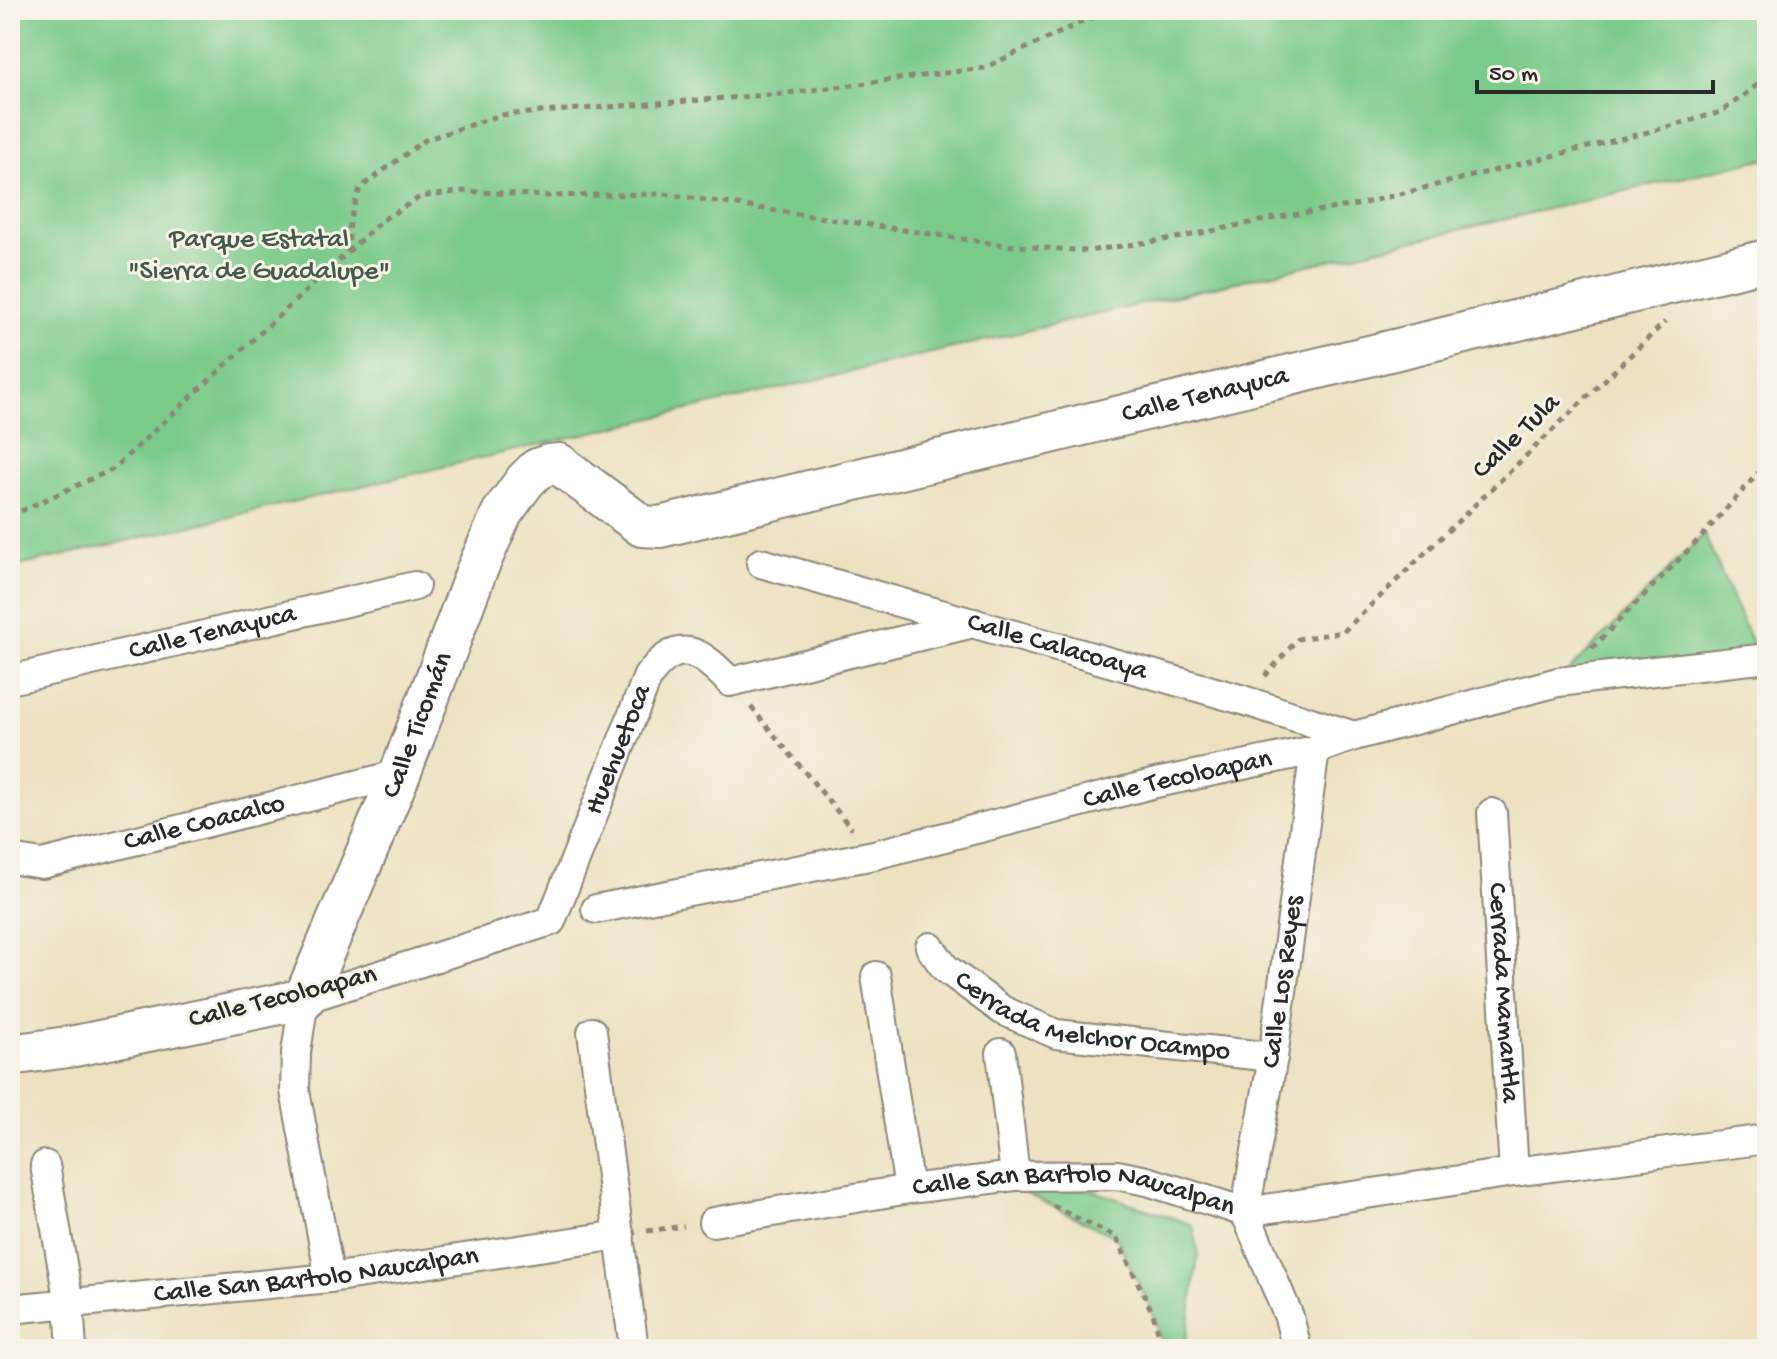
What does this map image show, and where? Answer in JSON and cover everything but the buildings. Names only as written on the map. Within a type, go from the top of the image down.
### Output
[{"type":"street","name":"Calle Tenayuca","points":[[548,465],[559,464],[642,526],[660,527],[1767,260]]},
{"type":"street","name":"Calle Ticomán","points":[[304,999],[400,774],[476,572],[502,513],[525,481],[537,469],[548,465]]},
{"type":"street","name":"Calle Calacoaya","points":[[761,563],[1243,700],[1354,736]]},
{"type":"street","name":"Calle Tenayuca","points":[[10,680],[415,586]]},
{"type":"street","points":[[730,682],[974,623]]},
{"type":"street","name":"Huehuetoca","points":[[551,921],[648,676],[655,666],[665,656],[690,651],[711,662],[730,682]]},
{"type":"street","name":"Calle Tecoloapan","points":[[596,909],[874,855],[1156,783],[1315,750],[1354,736],[1558,682],[1759,659]]},
{"type":"street","name":"Calle Los Reyes","points":[[1245,1212],[1273,1057],[1315,750]]},
{"type":"street","name":"Calle Coacalco","points":[[10,859],[42,864],[400,774]]},
{"type":"street","name":"Cerrada Mamantla","points":[[1492,813],[1514,1172]]},
{"type":"street","name":"Calle Tecoloapan","points":[[10,1055],[75,1046],[304,999],[551,921]]},
{"type":"street","name":"Cerrada Melchor Ocampo","points":[[930,947],[945,968],[1002,1010],[1056,1034],[1273,1057]]},
{"type":"street","points":[[876,976],[909,1189]]},
{"type":"street","points":[[304,999],[296,1053],[295,1091],[330,1278]]},
{"type":"street","points":[[592,1032],[634,1349]]},
{"type":"street","points":[[1001,1053],[1015,1176]]},
{"type":"street","name":"Calle San Bartolo Naucalpan","points":[[713,1222],[909,1189],[1015,1176],[1117,1175],[1147,1181],[1245,1212],[1767,1139]]},
{"type":"street","points":[[45,1165],[69,1304],[72,1349]]},
{"type":"street","points":[[1245,1212],[1289,1317],[1297,1349]]},
{"type":"street","name":"Calle San Bartolo Naucalpan","points":[[10,1309],[330,1278],[620,1235]]},
{"type":"path","points":[[348,252],[350,220],[360,188],[425,140],[501,115],[781,94],[984,68],[1108,10]]},
{"type":"path","points":[[10,516],[113,469],[381,221],[420,197],[464,191],[546,196],[665,194],[1003,245],[1088,251],[1356,205],[1656,130],[1721,112],[1767,78]]},
{"type":"path","name":"Calle Tula","points":[[1243,700],[1298,639],[1343,632],[1673,315]]},
{"type":"path","points":[[1558,682],[1704,534],[1767,463]]},
{"type":"path","points":[[730,682],[874,855]]},
{"type":"path","points":[[1015,1176],[1017,1189],[1116,1237],[1153,1314],[1163,1349]]},
{"type":"path","points":[[620,1235],[713,1222]]},
{"type":"green space","name":"Parque Estatal \"Sierra de Guadalupe\"","points":[[10,10],[1767,10],[1767,158],[10,568]]},
{"type":"green space","points":[[1704,534],[1759,659],[1558,682]]},
{"type":"green space","points":[[1017,1189],[1089,1189],[1193,1225],[1198,1256],[1185,1349],[1163,1349],[1153,1314],[1116,1237]]}]
